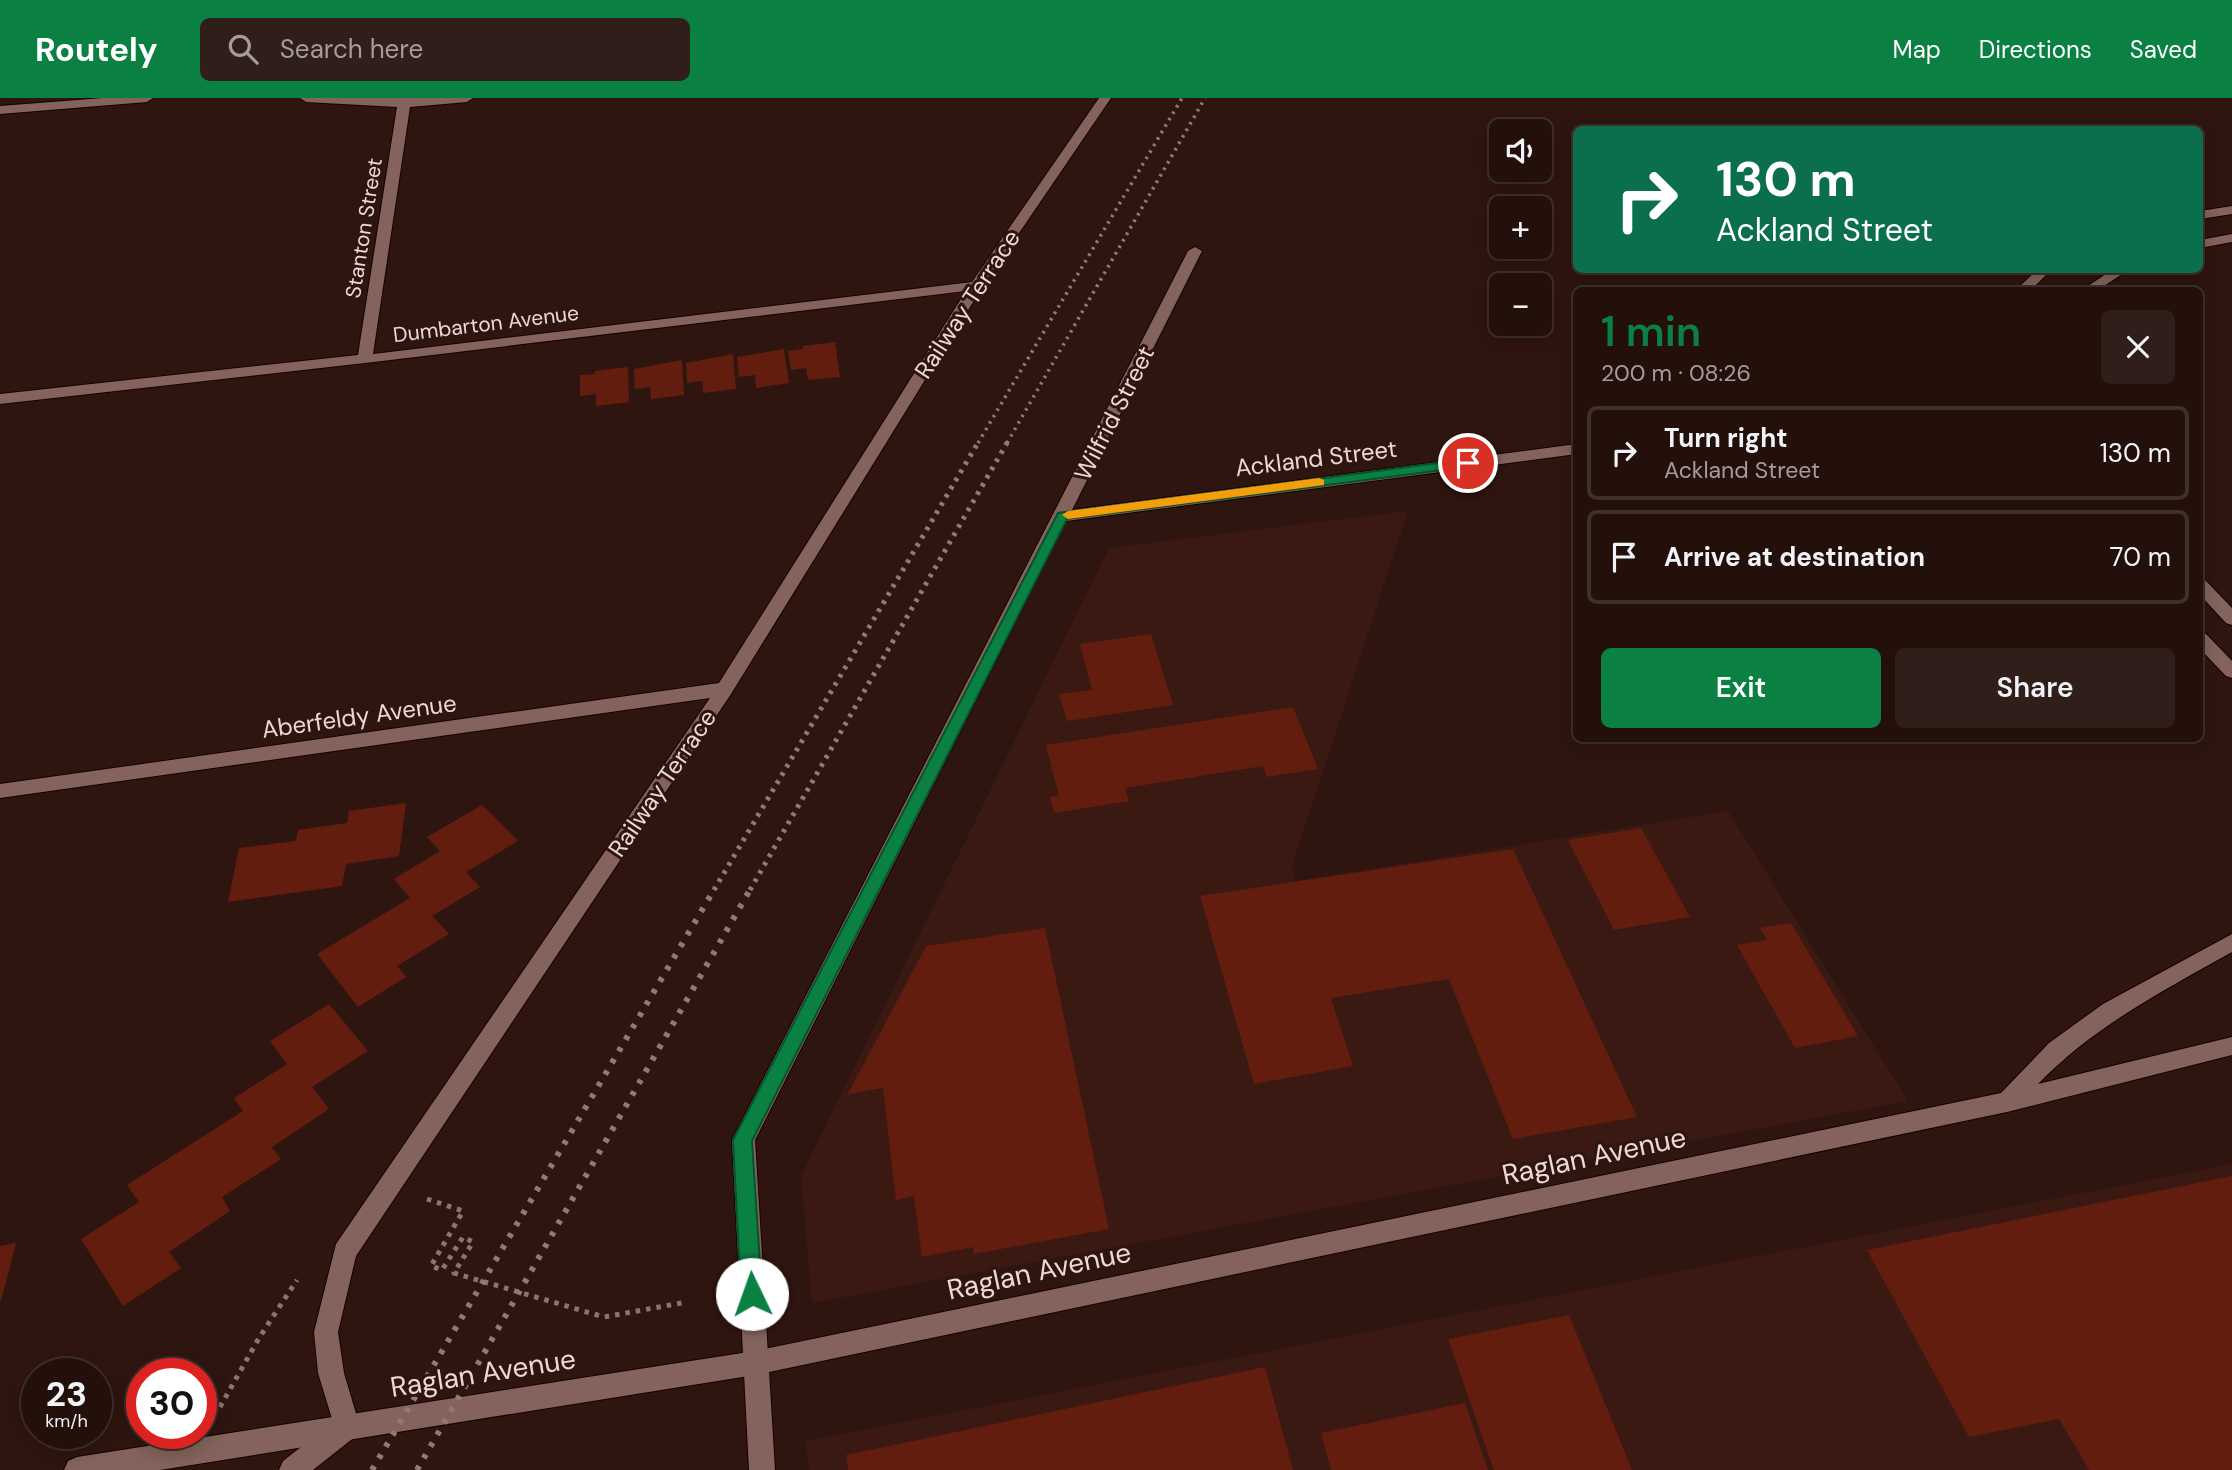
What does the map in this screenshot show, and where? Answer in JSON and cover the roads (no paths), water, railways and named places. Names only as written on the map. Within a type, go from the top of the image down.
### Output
[{"type":"street","points":[[0,110],[147,98]]},
{"type":"street","points":[[306,98],[404,101],[467,98]]},
{"type":"street","name":"Railway Terrace","points":[[347,1427],[331,1373],[326,1332],[345,1252],[725,689],[976,286],[1105,98]]},
{"type":"street","name":"Stanton Street","points":[[365,359],[404,101]]},
{"type":"street","points":[[2203,215],[2232,210]]},
{"type":"street","points":[[2203,243],[2232,238]]},
{"type":"street","name":"Wilfrid Street","points":[[762,1470],[743,1140],[1195,251]]},
{"type":"street","points":[[2026,287],[2041,273]]},
{"type":"street","points":[[2094,287],[2116,273]]},
{"type":"street","name":"Dumbarton Avenue","points":[[0,399],[365,359],[976,286]]},
{"type":"street","name":"Ackland Street","points":[[1062,516],[1573,450]]},
{"type":"street","points":[[2203,588],[2232,619]]},
{"type":"street","points":[[2203,641],[2232,672]]},
{"type":"street","name":"Aberfeldy Avenue","points":[[0,791],[725,689]]},
{"type":"street","points":[[2007,1102],[2057,1050],[2111,1010],[2232,942]]},
{"type":"street","name":"Raglan Avenue","points":[[77,1470],[755,1363],[2007,1102],[2232,1046]]},
{"type":"street","points":[[292,1470],[347,1427]]},
{"type":"railway","points":[[978,443],[1182,98]]},
{"type":"railway","points":[[1007,443],[1205,98]]},
{"type":"railway","points":[[714,890],[979,441]]},
{"type":"railway","points":[[750,890],[1008,441]]},
{"type":"railway","points":[[372,1470],[715,888]]},
{"type":"railway","points":[[417,1470],[751,888]]}]
